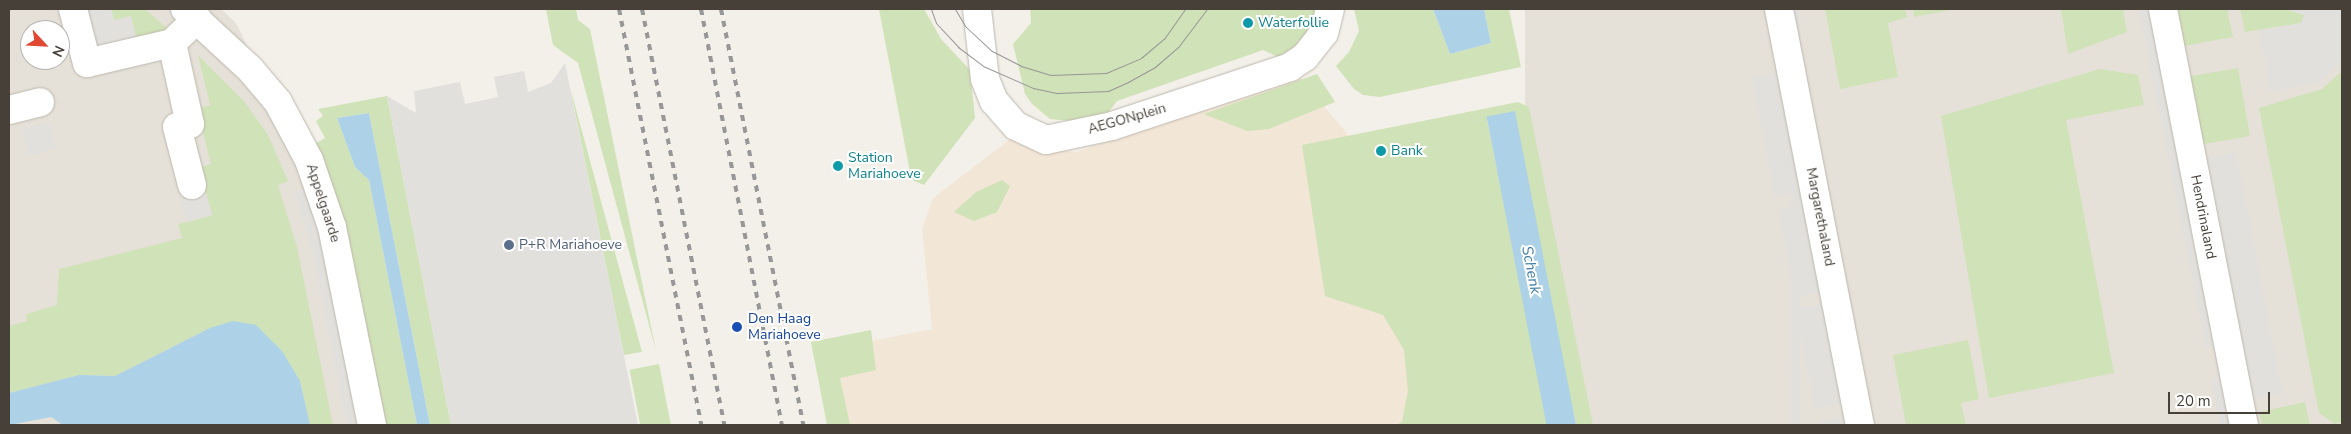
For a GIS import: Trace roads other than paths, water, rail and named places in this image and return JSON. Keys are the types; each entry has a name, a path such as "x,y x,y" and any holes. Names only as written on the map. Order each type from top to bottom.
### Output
{"street":[{"path":"73,9 87,63 172,43 190,124 177,127 192,185"},
{"name":"AEGONplein","path":"976,9 985,79 994,101 1016,126 1046,140 1112,126 1290,67 1305,57 1324,32 1330,9"},
{"name":"Margarethaland","path":"1778,9 1860,425"},
{"name":"Hendrinaland","path":"2162,9 2244,425"},
{"name":"Appelgaarde","path":"172,43 191,14 250,69 278,102 309,160 332,227 372,425"},
{"path":"9,110 40,102"}],"water":[{"path":"1433,9 1484,9 1491,43 1450,54"},
{"name":"Schenk","path":"1515,111 1576,425 1546,425 1487,117"},
{"path":"369,113 430,425 417,425 369,180 355,167 337,118"},
{"path":"233,321 256,325 282,351 300,381 310,425 63,425 51,417 9,425 9,393 79,375 115,376 210,328"}],"tram line":[{"path":"931,9 936,23 958,47 983,66 1033,88 1057,93 1108,91 1155,67 1179,46 1207,9"},
{"path":"955,9 966,27 992,51 1021,66 1050,75 1106,73 1141,58 1164,39 1185,9"}],"railway":[{"path":"619,9 701,425"},
{"path":"642,9 724,425"},
{"path":"701,9 782,425"},
{"path":"721,9 803,425"}],"place":[{"name":"Waterfollie","path":"1248,23"},
{"name":"Bank","path":"1381,151"},
{"name":"Station Mariahoeve","path":"838,166"},
{"name":"P+R Mariahoeve","path":"509,245"},
{"name":"Den Haag Mariahoeve","path":"737,327"}]}
